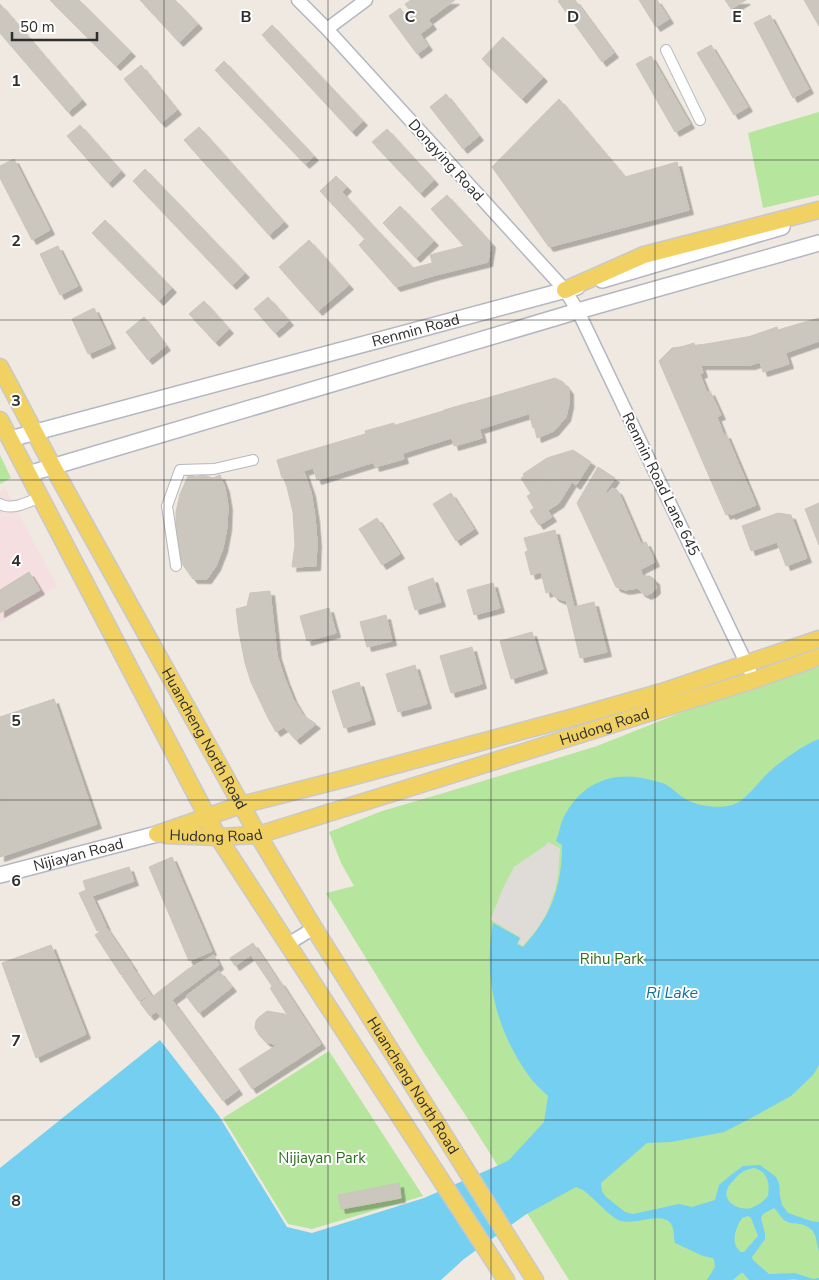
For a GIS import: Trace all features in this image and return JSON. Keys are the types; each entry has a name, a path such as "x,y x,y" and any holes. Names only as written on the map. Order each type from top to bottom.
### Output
{"main road":[{"path":"565,290 644,255 819,210"},
{"name":"Renmin Road","path":"10,440 565,290 819,216"},
{"name":"Renmin Road","path":"28,474 578,311 819,243"},
{"name":"Huancheng North Road","path":"0,367 258,835 314,928 535,1280"},
{"name":"Huancheng North Road","path":"0,420 218,837 506,1280"},
{"name":"Hudong Road","path":"157,834 241,805 356,776 662,692 819,639"},
{"name":"Hudong Road","path":"157,834 218,837 258,835 754,680 819,657"},
{"name":"Nijiayan Road","path":"0,875 157,834"}],"street":[{"name":"Dongying Road","path":"298,0 327,29 565,290"},
{"path":"327,29 366,0"},
{"path":"666,50 700,120"},
{"name":"Renmin Road Lane 645","path":"565,290 578,311 754,680"},
{"path":"176,566 167,506 180,470 214,469 253,460"},
{"path":"0,504 4,506 24,505 40,497"},
{"path":"288,944 314,928"}],"shaded area":[{"path":"5,488 57,586 0,622 0,491"},
{"path":"548,842 560,848 555,890 547,913 523,946 518,943 521,938 491,920 491,918 514,867"}],"green space":[{"path":"819,112 819,195 763,208 748,133"},
{"path":"0,455 11,478 0,484"},
{"name":"Rihu Park","path":"819,666 819,1280 569,1280 474,1128 424,1053 326,893 354,886 341,863 329,832 382,811 597,746 695,707"},
{"name":"Nijiayan Park","path":"329,1051 423,1196 312,1229 288,1224 223,1118"}],"water":[{"name":"Ri Lake","path":"819,739 819,1065 813,1075 791,1096 753,1117 724,1132 671,1142 647,1143 601,1183 605,1196 625,1212 633,1214 679,1204 692,1207 715,1200 719,1185 731,1175 743,1166 760,1165 776,1177 779,1183 782,1205 788,1213 819,1222 819,1251 816,1237 810,1228 786,1221 774,1208 763,1214 761,1218 765,1239 752,1257 753,1260 769,1274 795,1273 813,1279 819,1278 819,1280 749,1280 741,1273 733,1280 707,1280 715,1267 713,1258 703,1256 675,1243 672,1226 667,1220 654,1218 624,1222 618,1220 583,1190 576,1187 525,1215 464,1259 441,1280 0,1280 0,1168 160,1040 219,1116 287,1227 312,1233 424,1198 508,1161 544,1122 548,1096 532,1080 521,1064 504,1031 498,1014 491,978 490,959 493,923 520,938 517,944 523,947 541,924 553,901 560,874 562,845 556,841 564,816 573,802 582,793 602,781 625,776 663,783 684,798 697,804 715,807 732,805 747,796 779,763","holes":["754,1168 765,1175 769,1187 768,1196 761,1203 747,1209 733,1205 726,1195 731,1183 741,1173","748,1216 751,1218 758,1236 744,1252 741,1252 736,1245 735,1236 742,1218"]}],"building":[{"path":"50,0 79,0 131,52 116,66"},
{"path":"140,0 175,0 198,24 179,42"},
{"path":"411,0 455,0 421,25 405,4"},
{"path":"575,0 614,53 602,62 558,1"},
{"path":"639,0 657,0 669,19 656,27"},
{"path":"725,0 746,0 731,9"},
{"path":"804,0 819,0 819,26"},
{"path":"0,4 82,100 68,112 0,33"},
{"path":"400,8 408,19 421,10 432,25 420,34 428,46 417,54 389,16"},
{"path":"770,15 809,89 793,98 754,23"},
{"path":"272,25 363,121 352,132 262,35"},
{"path":"503,37 543,77 522,99 482,59"},
{"path":"711,45 748,107 734,115 697,53"},
{"path":"651,56 690,124 675,132 636,64"},
{"path":"224,61 314,156 305,164 215,70"},
{"path":"141,65 177,110 161,123 124,79"},
{"path":"446,94 479,136 463,149 430,107"},
{"path":"559,99 625,177 677,162 689,210 549,247 492,167"},
{"path":"80,125 121,171 108,183 67,136"},
{"path":"199,127 284,222 269,235 184,140"},
{"path":"387,129 434,180 420,193 372,142"},
{"path":"14,159 50,230 32,240 0,178 0,166"},
{"path":"145,169 245,273 232,285 133,181"},
{"path":"336,176 347,187 342,192 375,228 364,238 320,191"},
{"path":"447,195 491,243 488,262 436,275 430,255 464,246 431,209"},
{"path":"400,206 434,241 416,258 383,223"},
{"path":"105,220 172,288 159,301 92,233"},
{"path":"375,228 413,268 432,263 436,275 396,287 359,245"},
{"path":"309,240 349,285 318,311 279,267"},
{"path":"58,246 78,286 60,295 40,254"},
{"path":"268,297 289,321 275,333 254,309"},
{"path":"204,301 229,329 215,342 189,314"},
{"path":"94,308 111,344 88,354 72,319"},
{"path":"144,317 166,346 148,360 126,332"},
{"path":"819,318 819,341 751,365 696,365 751,503 726,515 659,361 672,348 764,334"},
{"path":"777,327 789,364 763,372 751,336"},
{"path":"694,343 703,373 680,381 671,350"},
{"path":"555,378 563,382 569,390 569,404 566,417 554,431 537,438 531,413 317,480 313,468 282,478 277,460"},
{"path":"551,384 561,420 533,428 523,392"},
{"path":"710,391 721,415 701,423 691,400"},
{"path":"472,402 482,438 454,446 444,410"},
{"path":"394,423 404,459 375,467 365,431"},
{"path":"726,434 756,505 731,515 702,444"},
{"path":"573,450 591,462 576,485 572,482 559,503 545,512 523,474 547,458"},
{"path":"572,452 589,462 579,480 561,470"},
{"path":"298,454 311,492 317,542 316,566 292,567 295,545 293,512 287,487 277,461"},
{"path":"598,467 615,478 606,491 643,576 650,576 655,580 656,589 647,595 638,588 625,590 616,587 577,503"},
{"path":"537,468 550,488 542,493 548,503 544,505 552,517 539,525 530,511 534,508 527,496 531,494 521,478"},
{"path":"189,474 196,477 203,475 213,478 220,475 225,488 228,506 223,548 216,566 207,579 193,579 183,565 179,553 176,512 180,494"},
{"path":"612,488 619,493 641,544 646,542 655,562 619,580 588,513 602,506 600,503 607,500 605,496"},
{"path":"451,493 474,529 456,541 433,504"},
{"path":"819,503 819,545 805,509"},
{"path":"778,513 791,515 807,558 786,566 777,542 751,551 742,526"},
{"path":"377,518 400,554 382,565 359,529"},
{"path":"555,530 574,607 594,602 607,652 580,658 566,600 555,597 550,591 546,593 541,572 531,575 525,552 528,551 524,538"},
{"path":"29,572 40,590 0,613 0,590"},
{"path":"433,578 441,602 415,610 408,587"},
{"path":"493,583 500,608 474,615 467,590"},
{"path":"270,591 277,655 285,679 293,699 303,715 316,724 296,740 284,727 276,732 268,718 251,682 239,632 236,609 247,606 250,593"},
{"path":"329,608 336,633 307,641 300,616"},
{"path":"386,615 392,641 367,647 360,622"},
{"path":"532,632 543,669 511,679 500,641"},
{"path":"472,647 482,684 451,693 440,656"},
{"path":"415,665 427,704 398,712 386,674"},
{"path":"359,682 371,720 344,728 332,691"},
{"path":"54,699 97,824 0,857 0,717"},
{"path":"172,857 212,951 189,961 149,867"},
{"path":"129,867 134,881 92,896 106,926 97,931 79,893 86,890 83,881"},
{"path":"106,927 133,967 121,975 95,935"},
{"path":"253,943 279,982 272,986 251,955 235,966 230,958"},
{"path":"51,945 86,1034 36,1058 2,963"},
{"path":"214,955 219,965 150,1016 140,1003 151,995 152,997 188,969"},
{"path":"133,968 150,994 139,1001 122,976"},
{"path":"219,971 232,987 199,1013 186,996"},
{"path":"280,981 321,1044 252,1089 239,1069 280,1043 266,1042 255,1028 258,1018 267,1011 288,1016 270,988"},
{"path":"172,1000 238,1090 223,1101 157,1012"},
{"path":"399,1183 401,1198 341,1209 338,1195"}]}
